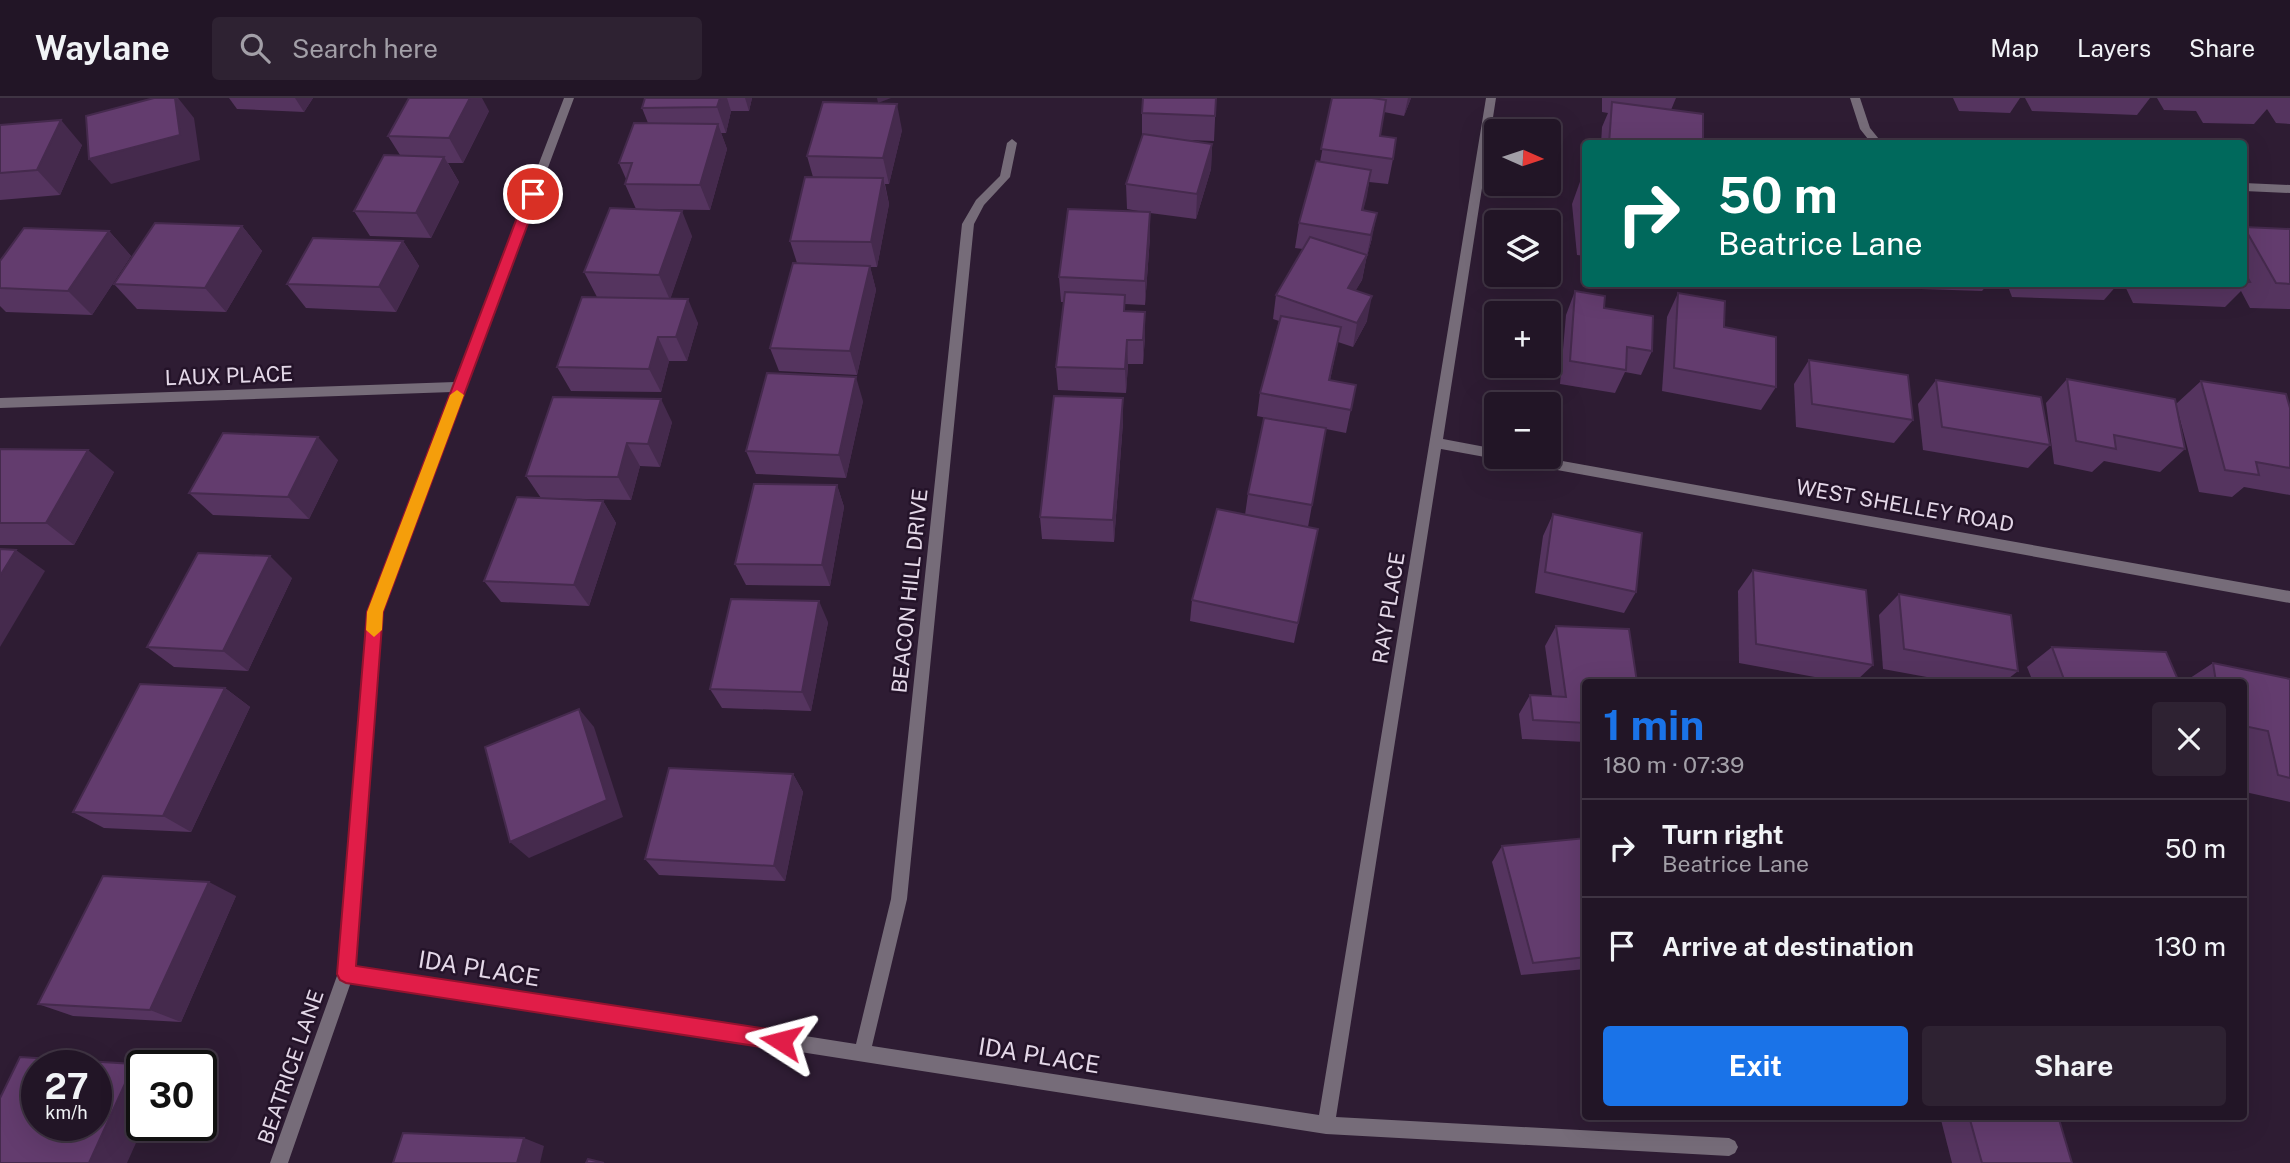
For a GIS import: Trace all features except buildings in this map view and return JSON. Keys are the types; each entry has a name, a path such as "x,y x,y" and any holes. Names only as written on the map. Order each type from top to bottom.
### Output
{"street":[{"name":"BEATRICE LANE","path":"279,1163 346,974 375,612 569,98"},
{"name":"RAY PLACE","path":"1326,1125 1491,98"},
{"path":"1855,98 1864,130 1874,140"},
{"name":"BEACON HILL DRIVE","path":"862,1053 899,899 968,224 980,203 1005,177 1012,144"},
{"path":"2247,187 2290,189"},
{"name":"LAUX PLACE","path":"0,403 460,387"},
{"path":"1437,443 1484,452"},
{"name":"WEST SHELLEY ROAD","path":"1561,466 2290,597"},
{"name":"IDA PLACE","path":"346,974 1326,1125 1729,1147"}],"slow traffic":[{"path":"374,630 375,612 457,395"}],"route":[{"path":"533,194 375,612 346,974 781,1041"}]}
